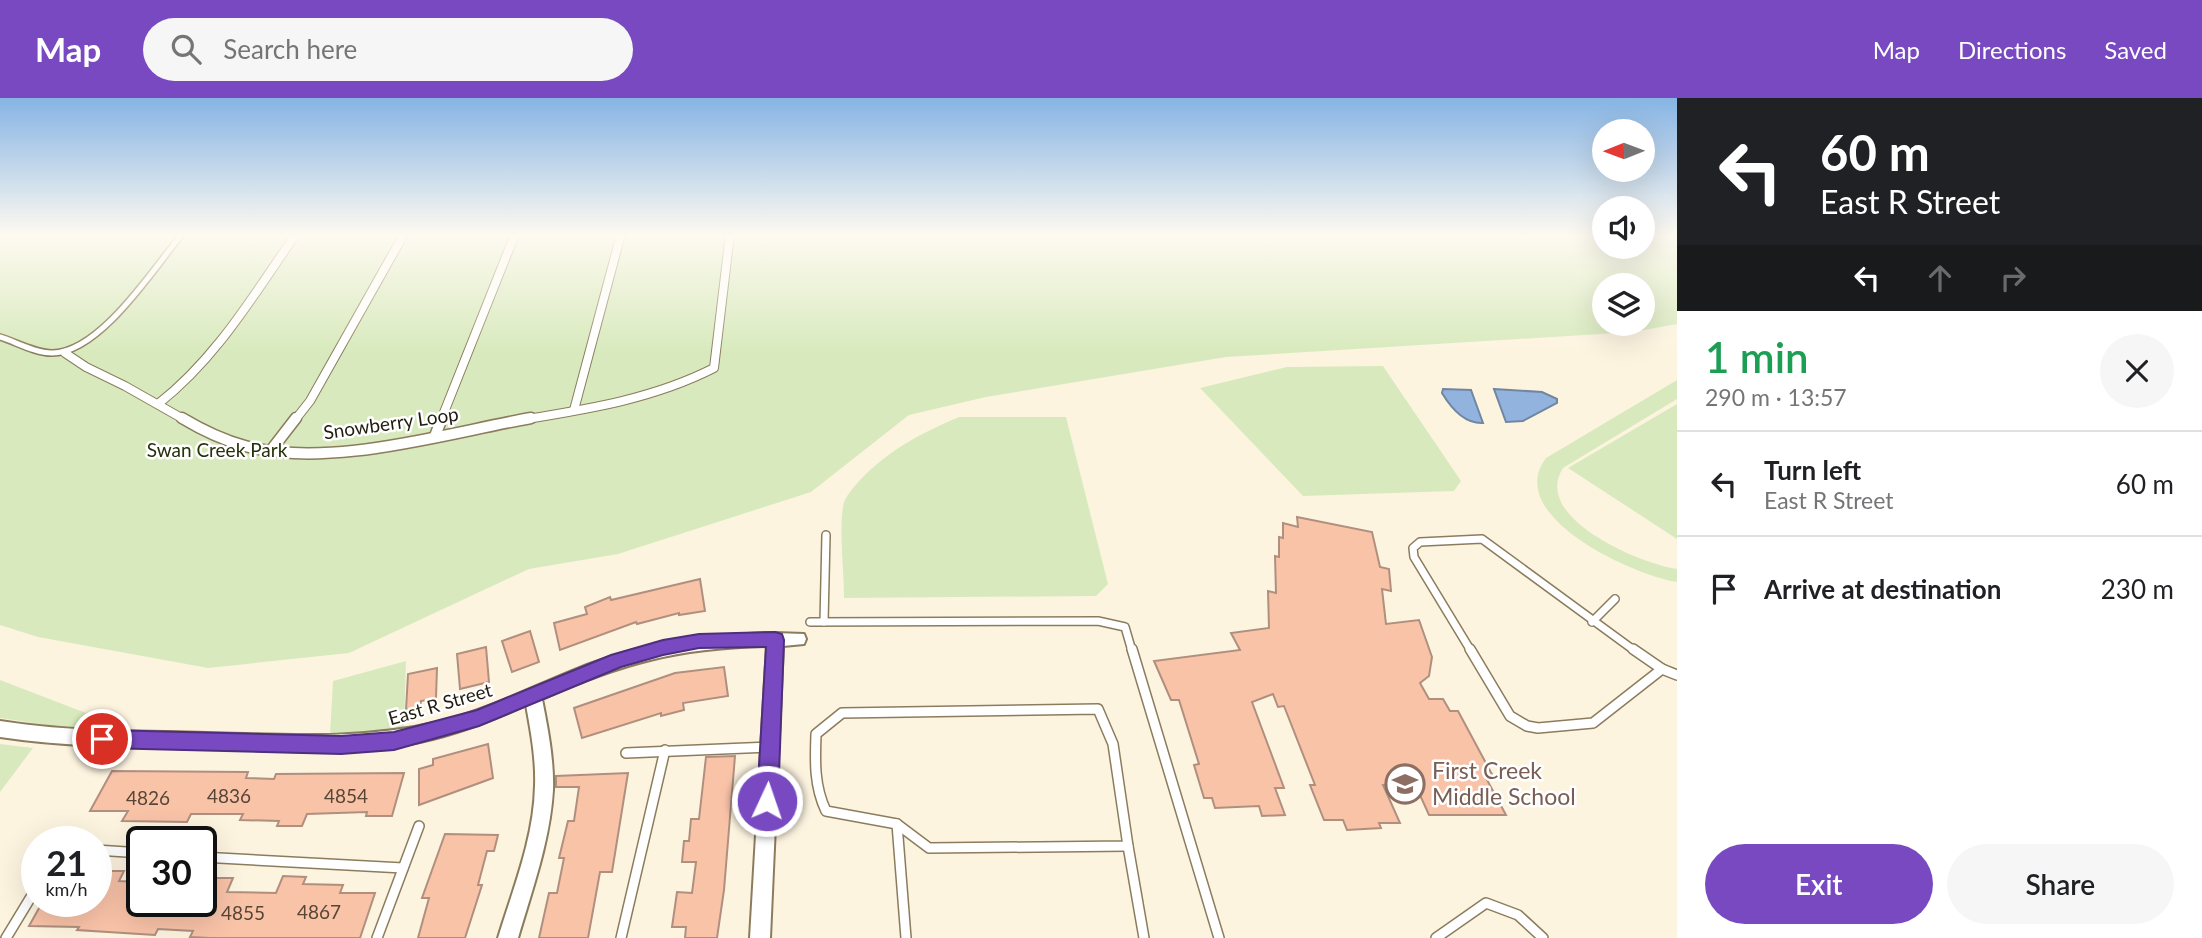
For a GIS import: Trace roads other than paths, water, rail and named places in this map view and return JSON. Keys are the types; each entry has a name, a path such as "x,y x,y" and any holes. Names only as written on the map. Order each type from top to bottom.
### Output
{"street":[{"path":"158,404 188,381 268,273"},
{"path":"272,449 310,401 382,273"},
{"path":"435,436 499,273"},
{"path":"574,410 611,273"},
{"name":"Snowberry Loop","path":"65,353 224,439 250,447 272,449 352,450 643,395 714,368 725,273"},
{"name":"East R Street","path":"0,729 50,738 341,745 394,741 444,729 533,697 617,660 663,648 699,641 797,639"},
{"path":"760,938 775,640"},
{"path":"508,938 529,864 544,791 544,763 533,697"}],"lane":[{"path":"0,337 51,354 65,353 99,332 149,273"},
{"path":"824,622 825,535"},
{"path":"1662,669 1593,723 1538,728 1527,726 1510,716 1414,557 1413,548 1420,542 1482,538 1592,622 1662,669 1677,675"},
{"path":"1592,622 1615,599"},
{"path":"810,622 1098,621 1125,628 1219,938"},
{"path":"1129,846 929,848 897,824 826,811 818,796 814,774 816,734 842,713 1098,709 1113,744 1144,938"},
{"path":"626,753 771,747"},
{"path":"621,938 665,750"},
{"path":"897,824 906,938"},
{"path":"377,938 419,827"},
{"path":"217,858 403,868"},
{"path":"1436,938 1486,904 1509,909 1534,925 1543,938"},
{"path":"6,938 21,913"}],"water":[{"path":"1443,389 1471,390 1483,423 1470,421 1459,414 1442,393"},
{"path":"1494,389 1542,392 1557,399 1557,403 1523,421 1506,422"}],"place":[{"name":"First Creek Middle School","path":"1405,784"}],"park label":[{"name":"Swan Creek Park","path":"217,450"}]}
